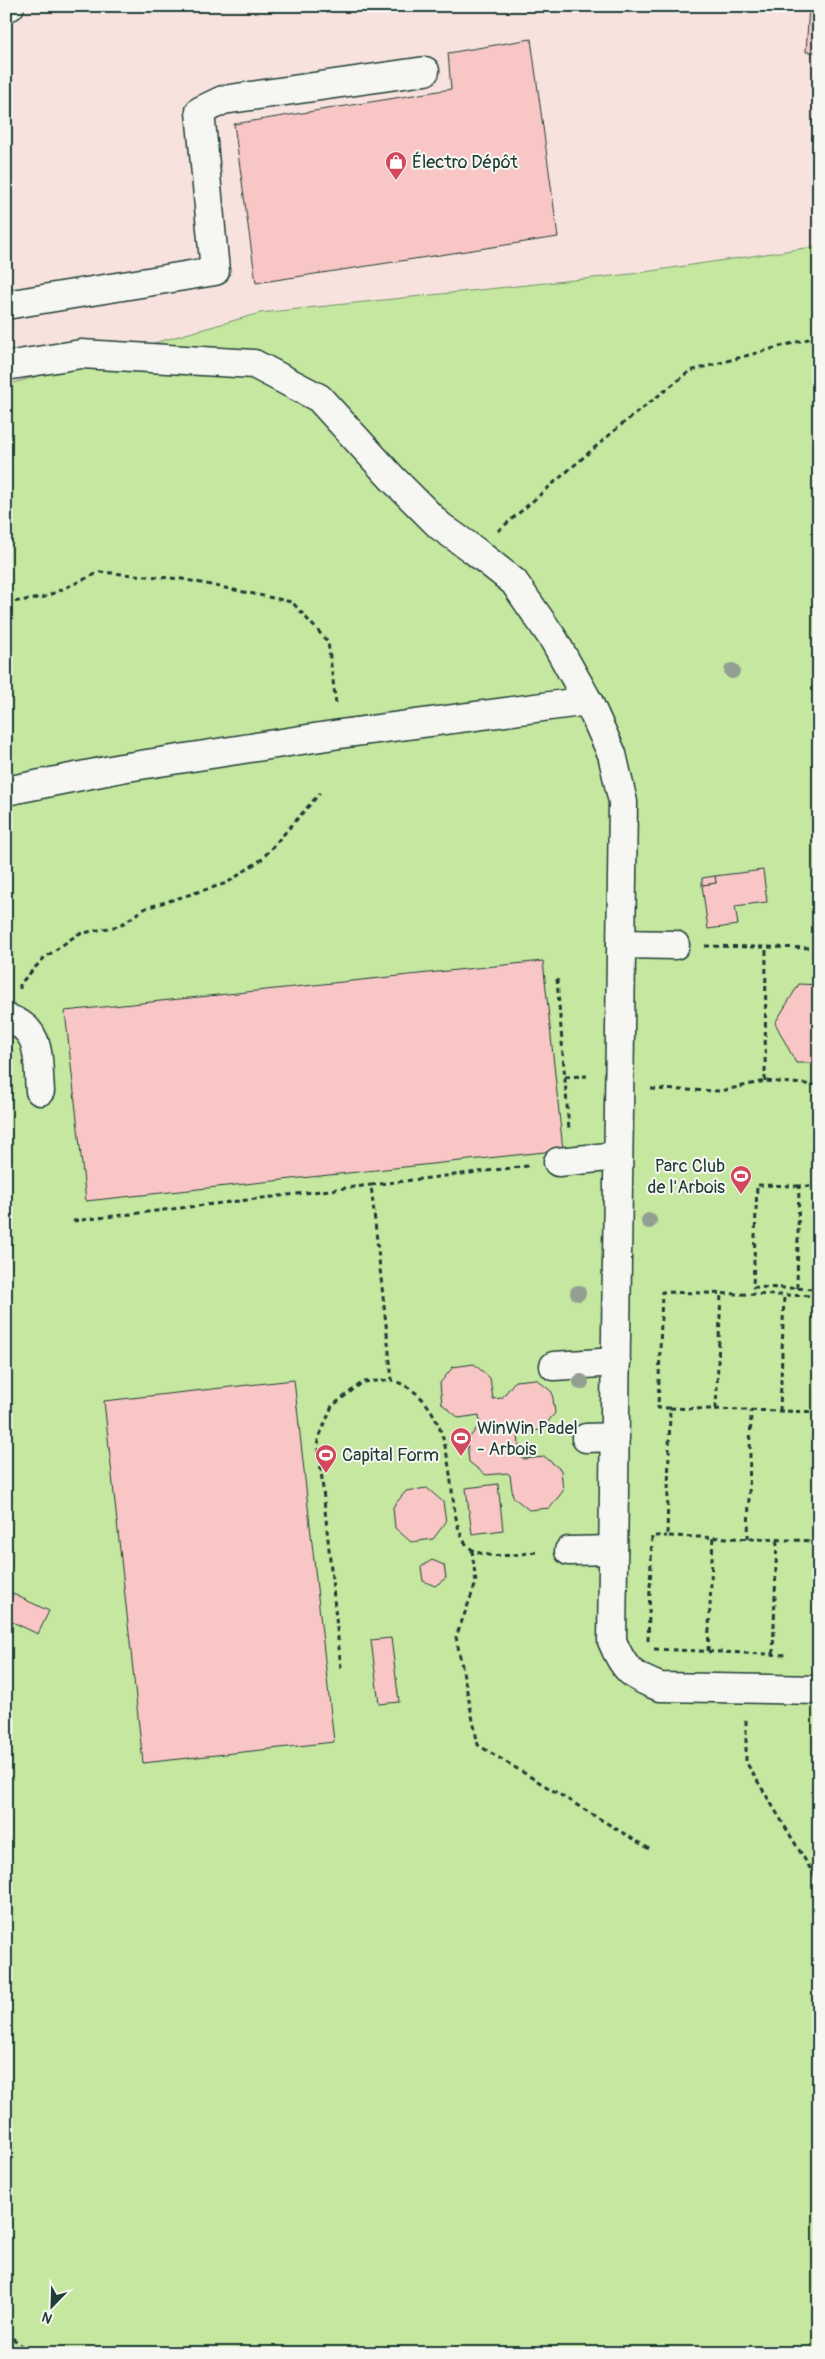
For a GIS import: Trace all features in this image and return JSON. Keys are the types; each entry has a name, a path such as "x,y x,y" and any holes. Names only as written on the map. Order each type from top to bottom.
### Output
{"street":[{"path":"6,305 215,271 200,111 224,100 425,71"},
{"path":"6,366 81,354 254,364 319,398 392,478 440,526 514,582 554,640 588,701 612,754 623,802 612,1640 620,1660 636,1678 660,1687 819,1690"},
{"path":"6,791 121,768 340,734 588,701"},
{"path":"621,944 675,946"},
{"path":"13,1020 35,1038 40,1092"},
{"path":"564,1161 618,1156"},
{"path":"554,1366 616,1362"},
{"path":"586,1438 615,1437"},
{"path":"569,1551 614,1550"}],"path":[{"path":"475,551 620,425 690,371 804,338 819,336"},
{"path":"6,603 45,597 100,572 182,579 292,602 328,642 340,734"},
{"path":"13,1020 20,984 42,959 78,934 119,926 146,908 227,883 262,859 320,793"},
{"path":"675,946 819,948"},
{"path":"764,1082 766,947"},
{"path":"73,1221 564,1161 565,1077 558,980"},
{"path":"565,1077 592,1076 619,1089 722,1091 764,1082 819,1085"},
{"path":"371,1185 392,1380"},
{"path":"819,1187 757,1185 753,1287 819,1289"},
{"path":"796,1288 800,1186"},
{"path":"819,1296 662,1292 658,1408 819,1412"},
{"path":"716,1410 721,1293"},
{"path":"780,1411 784,1295"},
{"path":"341,1668 318,1440 332,1406 363,1382 392,1380 417,1392 432,1409 449,1460 460,1537 472,1550 491,1555 569,1551"},
{"path":"667,1536 670,1408"},
{"path":"748,1538 751,1410"},
{"path":"790,1656 648,1649 652,1536 819,1540"},
{"path":"708,1651 713,1537"},
{"path":"773,1654 777,1539"},
{"path":"472,1550 476,1583 456,1637 478,1745 651,1850"},
{"path":"746,1690 746,1762 819,1883"},
{"path":"6,2332 29,2353"}],"shaded area":[{"path":"6,6 819,6 819,246 631,274 260,313 6,385"}],"green space":[{"path":"819,246 819,2353 6,2353 6,385 260,313 631,274"}],"building":[{"path":"809,6 819,6 819,52 806,52"},
{"name":"Électro Dépôt","path":"531,39 558,237 256,283 234,124 451,89 448,53"},
{"path":"763,870 767,902 735,906 738,925 708,929 702,885 716,883 715,876"},
{"path":"715,876 716,883 702,885 702,878"},
{"path":"543,961 563,1150 86,1201 65,1011"},
{"path":"799,984 819,985 819,1063 796,1063 775,1023"},
{"path":"474,1364 490,1378 493,1399 502,1398 515,1381 536,1379 552,1392 555,1413 541,1430 521,1432 518,1435 520,1456 524,1459 545,1457 561,1470 563,1491 550,1508 529,1510 513,1497 510,1475 507,1473 486,1475 469,1462 467,1441 480,1424 479,1415 459,1418 442,1404 440,1383 453,1367"},
{"path":"294,1380 334,1742 143,1763 104,1401"},
{"path":"498,1484 503,1530 472,1534 466,1488"},
{"path":"427,1488 443,1502 446,1522 433,1539 411,1542 395,1528 393,1507 406,1491"},
{"path":"432,1560 444,1565 446,1578 435,1586 423,1581 421,1567"},
{"path":"11,1593 49,1611 38,1634 6,1619 6,1603"},
{"path":"391,1638 399,1702 379,1704 371,1640"}],"place":[{"name":"Électro Dépôt","path":"396,181"},
{"name":"Parc Club de l'Arbois","path":"741,1195"},
{"name":"WinWin Padel - Arbois","path":"461,1457"},
{"name":"Capital Form","path":"326,1474"}]}
